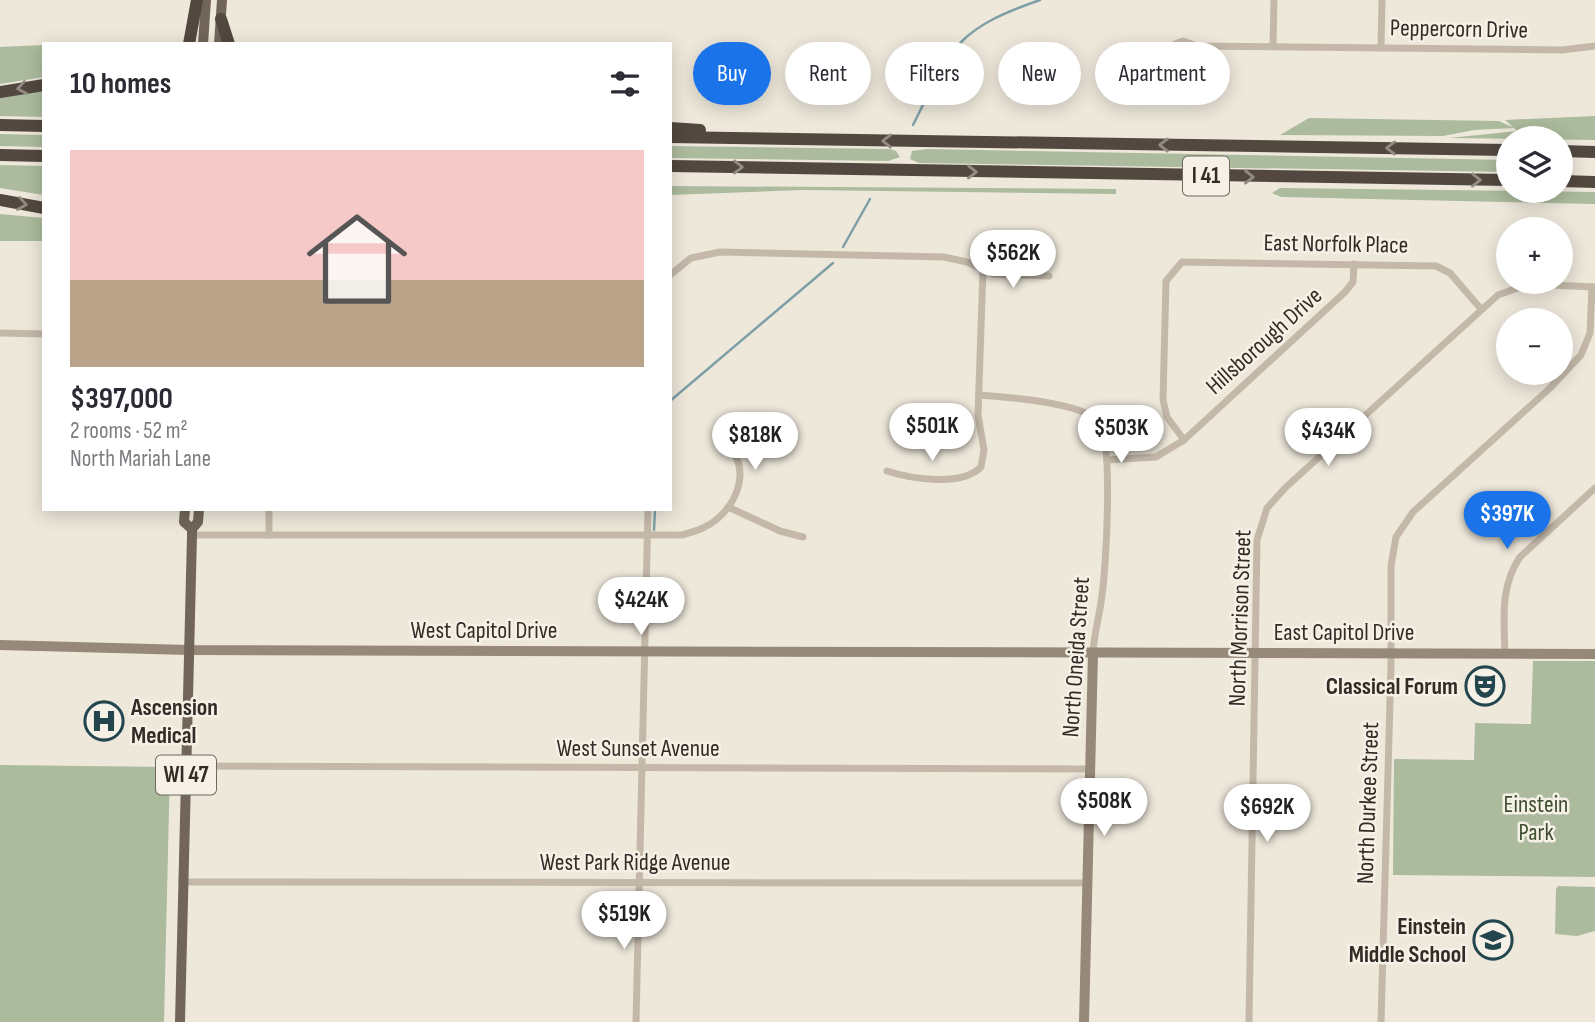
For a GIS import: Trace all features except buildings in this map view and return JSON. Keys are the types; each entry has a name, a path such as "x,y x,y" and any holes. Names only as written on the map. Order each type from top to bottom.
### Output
{"highway":[{"path":"189,42 197,0"},
{"path":"221,19 228,42"},
{"path":"0,92 42,85"},
{"path":"0,125 42,126"},
{"path":"672,128 734,132 763,139"},
{"name":"I 41","path":"672,137 1496,150"},
{"path":"1573,151 1595,152"},
{"path":"0,155 42,156"},
{"name":"I 41","path":"672,166 1496,180"},
{"path":"1573,181 1595,182"},
{"path":"0,200 42,208"}],"main road":[{"path":"203,42 206,0"},
{"path":"219,42 222,0"},
{"name":"WI 47","path":"185,511 184,522 192,532"},
{"name":"WI 47","path":"180,1022 192,532 198,522 199,511"}],"street":[{"path":"1273,46 1274,0"},
{"path":"1381,48 1382,0"},
{"name":"Peppercorn Drive","path":"1230,47 1562,50 1595,46"},
{"path":"672,273 705,253 792,253 944,257 1004,275 1049,276"},
{"name":"East Norfolk Place","path":"1184,440 1167,417 1163,400 1166,281 1174,268 1189,261 1436,266 1450,273 1481,309"},
{"name":"Hillsborough Drive","path":"1107,460 1156,457 1184,440 1345,292 1353,282 1354,264"},
{"path":"887,471 912,477 965,478 981,467 984,450 979,427 983,270"},
{"name":"North Morrison Street","path":"1249,1022 1258,540 1267,508 1285,488 1498,295 1518,286 1539,283 1594,287"},
{"name":"North Durkee Street","path":"1381,1022 1392,654 1391,566 1396,537 1402,524 1581,355 1590,333 1594,287"},
{"path":"0,333 42,334"},
{"name":"North Oneida Street","path":"979,395 1089,414 1097,419 1105,433 1107,460 1103,591 1093,653 1084,1022"},
{"path":"192,532 269,535 647,537 695,531 717,519 728,507 738,487 741,468 739,459 726,446"},
{"path":"1505,654 1504,603 1511,570 1520,557 1595,488"},
{"path":"728,507 780,531 803,537"},
{"path":"269,511 269,535"},
{"path":"636,1022 648,511"},
{"name":"West Capitol Drive","path":"0,645 189,650 1093,653"},
{"name":"East Capitol Drive","path":"1093,653 1595,654"},
{"name":"West Sunset Avenue","path":"187,766 1090,769"},
{"name":"West Park Ridge Avenue","path":"182,882 1087,883"}],"green space":[{"path":"42,45 42,77 0,84 0,47"},
{"path":"42,90 42,117 0,116 0,98"},
{"path":"1595,116 1595,140 1573,140 1573,126 1512,126 1505,120"},
{"path":"1309,118 1499,121 1510,126 1443,136 1280,135"},
{"path":"1496,133 1496,139 1449,138"},
{"path":"0,134 42,135 42,147 0,146"},
{"path":"672,146 896,151 900,157 888,161 672,158"},
{"path":"927,149 1496,160 1496,172 919,163 910,159 912,151"},
{"path":"0,165 42,166 42,195 0,188"},
{"path":"672,186 1116,189 1116,194 803,190 672,195"},
{"path":"1280,188 1496,191 1496,202 1281,197 1272,193"},
{"path":"1573,192 1595,192 1595,204 1550,203 1573,203"},
{"path":"0,214 42,218 42,241 0,241"},
{"name":"Einstein Park","path":"1533,661 1595,661 1595,877 1393,875 1394,759 1474,760 1475,723 1531,724"},
{"path":"0,765 170,767 164,1022 0,1022"},
{"path":"1558,886 1595,887 1595,931 1577,936 1555,934"}],"waterway":[{"path":"913,125 937,77 959,44 989,21 1040,0"},
{"path":"843,247 870,199"},
{"path":"672,399 833,263"},
{"path":"654,530 655,511"}],"place":[{"name":"Classical Forum","path":"1485,686"},
{"name":"Ascension Medical","path":"104,721"},
{"name":"Einstein Middle School","path":"1493,940"}]}
